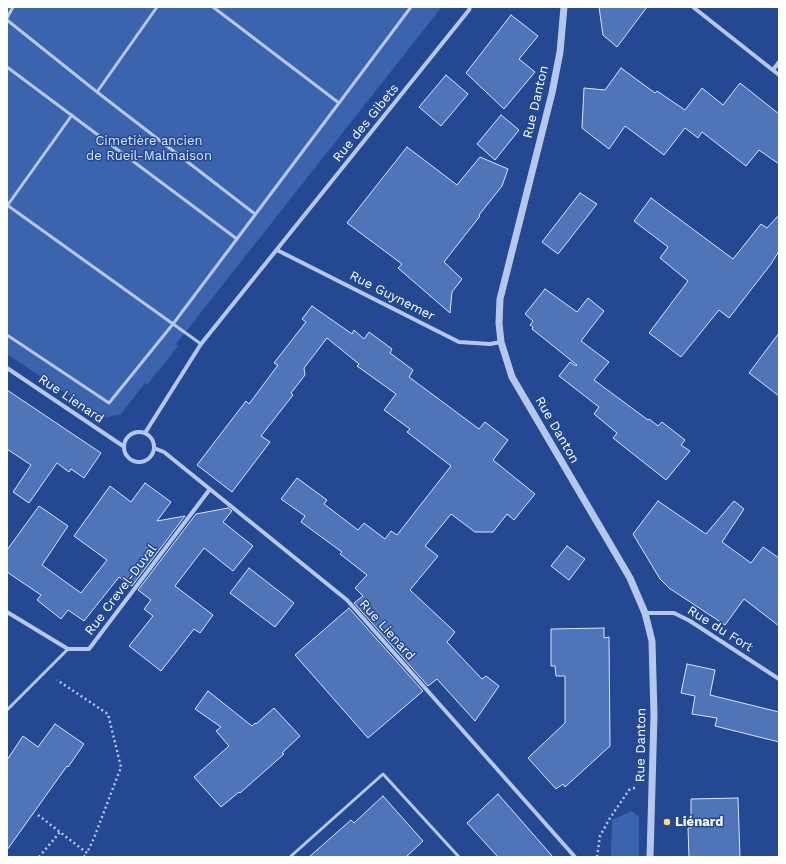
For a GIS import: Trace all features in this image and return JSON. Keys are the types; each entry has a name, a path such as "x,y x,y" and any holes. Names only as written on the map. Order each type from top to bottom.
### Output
{"street":[{"name":"Rue des Gibets","path":"145,433 201,344 278,250 470,7"},
{"name":"Rue Danton","path":"564,7 560,52 552,93 500,298 499,323 501,342 512,377 630,578 645,613 652,641 654,715 650,857"},
{"path":"693,7 779,75"},
{"path":"772,70 779,62"},
{"name":"Rue Guynemer","path":"278,250 459,342 490,344 501,342"},
{"name":"Rue Lienard","path":"7,368 124,446"},
{"path":"140,432 145,433 152,440 154,448 150,457 140,462 135,461 129,458 124,451 126,438 129,435 140,432"},
{"name":"Rue Lienard","path":"154,448 164,452 347,600 575,857"},
{"name":"Rue Crevel-Duval","path":"68,649 89,649 210,489"},
{"path":"7,612 68,649"},
{"name":"Rue du Fort","path":"645,613 674,613 690,621 779,679"}],"lane":[{"path":"14,7 7,19 96,92 255,214"},
{"path":"96,92 157,7"},
{"path":"213,7 339,103"},
{"path":"7,335 109,403 173,324 411,7"},
{"path":"7,67 237,239"},
{"path":"72,115 7,205 201,344"},
{"path":"7,710 68,649"},
{"path":"290,857 383,774 459,857"}],"path":[{"path":"45,672 108,714 121,767 94,838 84,857"},
{"path":"597,857 600,836 629,790 652,782"},
{"path":"38,815 87,853"},
{"path":"39,857 60,832"}],"green space":[{"name":"Cimetière ancien de Rueil-Malmaison","path":"7,7 441,8 176,344 178,346 157,373 147,385 145,383 121,414 103,418 7,354"},
{"path":"632,811 639,817 639,857 611,857 612,820"}],"building":[{"path":"599,7 647,7 617,47 603,35"},
{"path":"511,15 538,36 519,59 535,72 504,109 466,73"},
{"path":"621,68 655,93 657,91 685,110 702,88 723,105 740,83 779,114 779,164 759,150 746,166 702,132 698,138 685,128 664,155 625,126 609,149 582,128 584,88 605,90"},
{"path":"446,75 468,94 441,126 419,107"},
{"path":"501,115 519,130 495,160 477,144"},
{"path":"407,147 457,185 480,157 508,169 502,186 444,262 462,279 452,292 450,313 398,268 402,264 347,223"},
{"path":"580,193 597,204 558,254 542,242"},
{"path":"651,198 733,259 761,224 767,228 779,215 779,251 771,264 729,318 719,310 681,357 649,333 688,281 660,258 668,247 634,221"},
{"path":"545,289 577,312 588,298 604,311 581,341 609,362 594,380 648,420 649,419 658,426 662,422 685,440 681,445 690,451 666,480 613,438 617,433 594,414 599,407 559,376 570,362 576,366 577,365 532,329 533,327 530,325 533,321 525,314"},
{"path":"312,306 352,334 354,330 364,339 369,332 392,349 390,353 413,370 409,377 479,429 485,422 508,440 493,460 535,494 514,520 507,514 493,532 475,532 451,514 425,546 438,556 410,590 455,632 447,642 482,679 486,676 499,686 475,721 437,679 428,686 354,603 363,596 355,588 367,575 340,554 342,552 301,522 305,516 281,499 297,478 327,500 324,504 358,530 364,523 385,539 391,531 397,535 451,466 407,432 410,429 384,410 396,394 357,366 359,364 327,338 304,368 305,375 291,393 293,395 261,436 270,442 232,492 197,465 246,401 249,404 278,365 274,363 306,322 302,319"},
{"path":"779,333 779,396 749,373"},
{"path":"7,390 101,453 84,478 71,469 69,472 57,463 29,503 13,492 31,465 7,449"},
{"path":"145,483 171,502 157,521 185,516 132,586 119,577 84,621 68,610 61,619 37,600 41,595 7,572 7,550 39,506 68,526 42,565 81,593 107,560 74,536 110,486 131,502"},
{"path":"658,501 706,534 734,501 744,509 722,542 751,563 763,547 779,558 779,626 744,599 725,625 669,588 660,579 633,534"},
{"path":"228,508 232,511 223,522 253,546 233,571 204,548 175,586 213,615 200,633 194,629 161,671 129,646 153,616 144,609 151,600 138,590 196,514"},
{"path":"567,546 585,559 569,580 551,566"},
{"path":"249,568 294,603 275,627 230,593"},
{"path":"349,608 423,691 368,738 295,655"},
{"path":"604,628 604,638 609,637 610,746 565,787 563,784 556,789 528,758 565,723 565,676 556,676 555,666 551,666 551,629"},
{"path":"687,664 715,670 710,695 779,712 779,742 715,726 717,718 692,714 695,696 681,693"},
{"path":"208,691 252,726 274,708 300,736 282,753 284,754 240,793 239,792 221,807 194,777 229,746 216,731 221,727 195,709"},
{"path":"55,724 84,744 7,850 7,760 23,736 38,747"},
{"path":"498,794 553,857 498,857 467,823"},
{"path":"383,796 423,841 406,857 309,857 351,820 354,823"},
{"path":"738,798 740,857 689,857 688,828 691,828 691,799"}],"place":[{"name":"Liénard","path":"667,822"}]}
